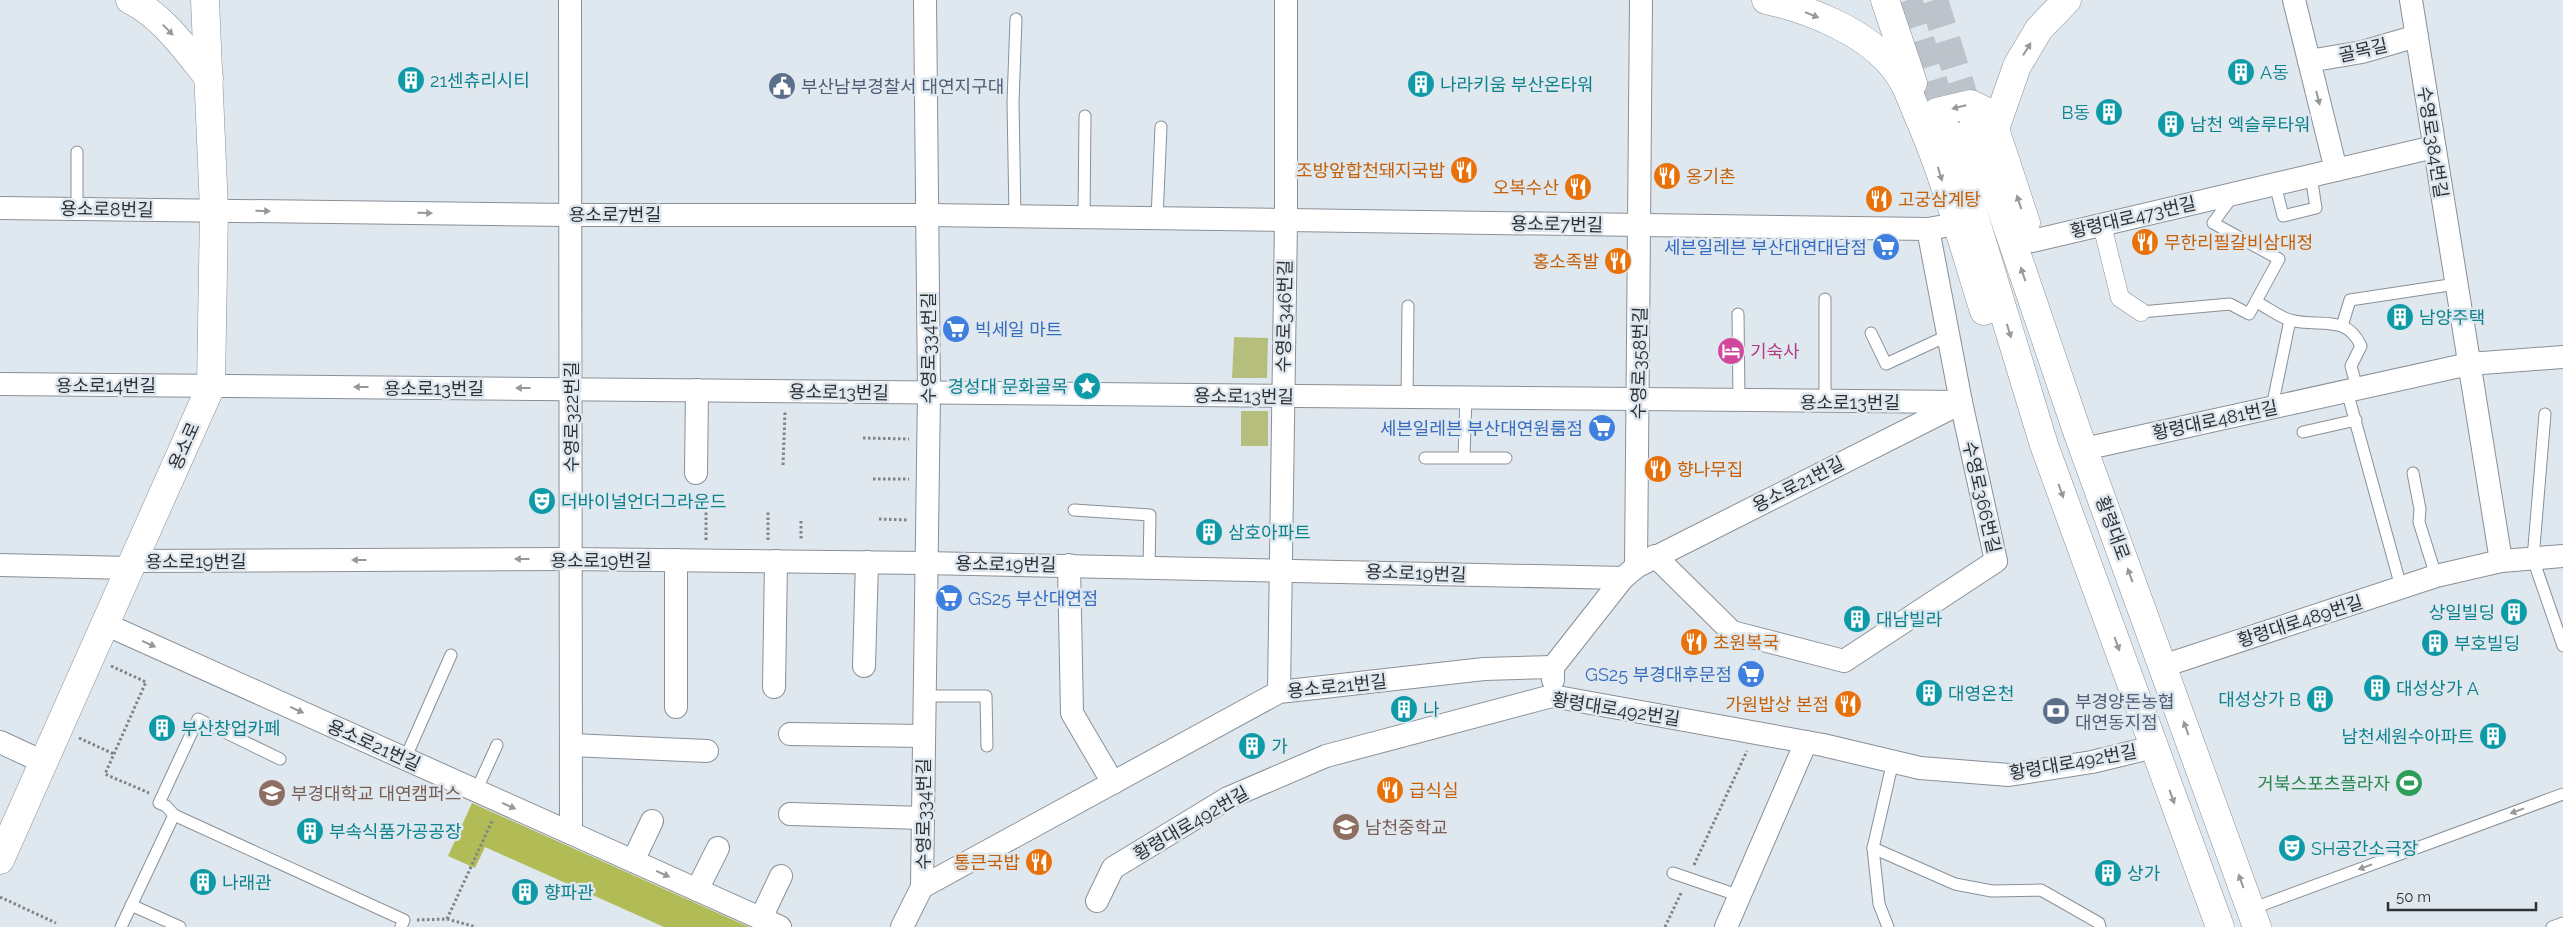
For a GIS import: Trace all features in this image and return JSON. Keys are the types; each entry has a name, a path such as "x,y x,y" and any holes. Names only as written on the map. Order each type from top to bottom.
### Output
{"main road":[{"path":"130,0 140,5 165,27 209,78"},
{"name":"용소로","path":"0,860 211,386 214,210 205,0"},
{"path":"1766,0 1786,4 1821,18 1874,48 1891,63 1904,82 1962,133"},
{"path":"1885,0 1896,26 2032,241 2079,391 2081,441"},
{"path":"2044,445 2014,404 1956,224 1962,133 2017,66 2039,29 2067,0"},
{"name":"황령대로","path":"1962,133 2081,441 2254,918"},
{"name":"황령대로","path":"1962,133 2044,445 2220,927"}],"street":[{"name":"수영로322번길","path":"570,0 572,389 571,833"},
{"name":"수영로334번길","path":"902,927 922,887 923,696 929,393 925,0"},
{"name":"수영로346번길","path":"1279,692 1286,220 1286,0"},
{"name":"수영로358번길","path":"1638,567 1641,0"},
{"path":"2294,0 2336,170"},
{"name":"수영로384번길","path":"2411,0 2501,561"},
{"name":"골목길","path":"2309,61 2362,52 2416,36"},
{"name":"황령대로473번길","path":"2032,241 2434,147"},
{"name":"용소로8번길","path":"0,208 214,210"},
{"name":"용소로7번길","path":"214,210 570,214 927,214 1928,229 1956,224"},
{"path":"2102,225 2120,298 2142,312"},
{"name":"수영로366번길","path":"1638,567 1732,632 1844,661 1996,561 1961,402 1928,229"},
{"name":"황령대로481번길","path":"2081,441 2352,389 2469,364 2563,357"},
{"name":"용소로14번길","path":"0,384 211,386"},
{"name":"용소로13번길","path":"211,386 1961,402"},
{"path":"697,390 701,477"},
{"name":"용소로21번길","path":"1638,567 1961,402"},
{"name":"황령대로489번길","path":"2163,666 2436,576 2501,561 2563,556"},
{"name":"용소로19번길","path":"0,565 571,559 1281,569 1638,567"},
{"path":"676,560 676,707"},
{"path":"771,561 774,687"},
{"path":"864,666 867,562"},
{"name":"용소로19번길","path":"1069,565 1072,713 1113,783"},
{"path":"1552,696 1553,667 1638,567"},
{"name":"용소로21번길","path":"104,624 771,923"},
{"name":"용소로21번길","path":"922,887 1279,692 1484,669 1553,667"},
{"name":"황령대로492번길","path":"1097,901 1113,868 1228,798 1326,756 1552,696 1806,742 1920,768 2009,775 2092,762 2154,747"},
{"path":"790,734 923,736"},
{"path":"0,742 43,762"},
{"path":"1726,927 1806,742"},
{"path":"571,745 707,751"},
{"path":"790,814 923,818"},
{"path":"633,861 652,822"},
{"path":"697,890 718,848"},
{"path":"771,923 781,876"}],"lane":[{"path":"1015,216 1013,102 1016,19"},
{"path":"1084,116 1084,217"},
{"path":"1157,218 1161,127"},
{"path":"77,152 77,209"},
{"path":"2275,184 2283,216 2316,208 2311,176"},
{"name":"황령대로473번길","path":"2235,193 2213,223 2279,260 2256,302"},
{"path":"2342,326 2350,300 2456,284"},
{"path":"1824,402 1825,299"},
{"path":"2142,312 2230,304 2249,314 2256,302 2290,320 2342,326 2355,333 2361,346 2351,366 2356,420 2401,587"},
{"path":"1407,398 1408,306"},
{"path":"1738,314 1739,401"},
{"name":"황령대로481번길","path":"2272,403 2290,320"},
{"path":"1871,333 1886,364 1949,334"},
{"path":"1464,457 1466,398"},
{"path":"2545,414 2533,558 2563,646"},
{"path":"2303,432 2356,420"},
{"path":"1425,458 1506,458"},
{"path":"2413,473 2420,509 2419,522 2436,576"},
{"path":"1074,510 1150,515 1149,567"},
{"path":"405,759 452,655"},
{"path":"923,696 986,696 987,746"},
{"path":"280,758 198,719 160,803 166,806 174,816 402,923"},
{"path":"476,791 497,745"},
{"path":"1888,927 1879,904 1874,848 1893,762"},
{"path":"2254,918 2563,794"},
{"path":"121,927 174,816"},
{"path":"1874,848 1955,884 1992,891 2041,890 2099,923 2100,927"},
{"path":"1673,872 1740,896"},
{"path":"131,906 180,927"},
{"path":"2552,927 2563,923"}],"path":[{"path":"783,465 785,392"},
{"path":"863,438 928,439"},
{"path":"701,477 706,560"},
{"path":"874,479 927,479"},
{"path":"768,511 771,561"},
{"path":"879,519 926,521"},
{"path":"90,657 146,682 105,774 161,798"},
{"path":"58,729 114,754"},
{"path":"1690,874 1755,733"},
{"path":"447,919 491,820 499,824"},
{"path":"1666,927 1686,883"},
{"path":"0,897 56,923"},
{"path":"402,923 447,919 476,927"}],"green space":[{"path":"1234,337 1268,338 1267,378 1232,378"},
{"path":"1241,411 1268,411 1268,446 1241,446"},
{"path":"472,803 749,927 664,927 485,847 475,868 448,856"}],"tunnel":[{"path":"1908,0 1949,132"},
{"path":"1934,0 1973,126"}],"place":[{"name":"A동","path":"2241,72"},
{"name":"21센츄리시티","path":"411,80"},
{"name":"나라키움 부산온타워","path":"1421,84"},
{"name":"부산남부경찰서 대연지구대","path":"782,86"},
{"name":"B동","path":"2109,112"},
{"name":"남천 엑슬루타워","path":"2171,124"},
{"name":"조방앞합천돼지국밥","path":"1464,170"},
{"name":"옹기촌","path":"1667,176"},
{"name":"오복수산","path":"1578,187"},
{"name":"고궁삼계탕","path":"1879,199"},
{"name":"무한리필갈비삼대정","path":"2145,242"},
{"name":"세븐일레븐 부산대연대남점","path":"1886,247"},
{"name":"홍소족발","path":"1618,261"},
{"name":"남양주택","path":"2400,317"},
{"name":"빅세일 마트","path":"956,329"},
{"name":"기숙사","path":"1731,351"},
{"name":"경성대 문화골목","path":"1087,386"},
{"name":"세븐일레븐 부산대연원룸점","path":"1602,428"},
{"name":"향나무집","path":"1658,469"},
{"name":"더바이널언더그라운드","path":"542,501"},
{"name":"삼호아파트","path":"1209,532"},
{"name":"GS25 부산대연점","path":"949,598"},
{"name":"상일빌딩","path":"2514,612"},
{"name":"대남빌라","path":"1857,619"},
{"name":"초원복국","path":"1694,642"},
{"name":"부호빌딩","path":"2435,643"},
{"name":"GS25 부경대후문점","path":"1751,674"},
{"name":"대성상가 A","path":"2377,688"},
{"name":"대영온천","path":"1929,693"},
{"name":"대성상가 B","path":"2320,699"},
{"name":"가원밥상 본점","path":"1848,704"},
{"name":"나","path":"1404,709"},
{"name":"부경양돈농협 대연동지점","path":"2056,711"},
{"name":"부산창업카페","path":"162,728"},
{"name":"남천세원수아파트","path":"2493,736"},
{"name":"가","path":"1252,746"},
{"name":"거북스포츠플라자","path":"2409,783"},
{"name":"급식실","path":"1390,790"},
{"name":"부경대학교 대연캠퍼스","path":"272,793"},
{"name":"남천중학교","path":"1346,827"},
{"name":"부속식품가공공장","path":"310,831"},
{"name":"SH공간소극장","path":"2292,848"},
{"name":"통큰국밥","path":"1039,862"},
{"name":"상가","path":"2108,873"},
{"name":"나래관","path":"203,882"},
{"name":"향파관","path":"525,892"}]}
